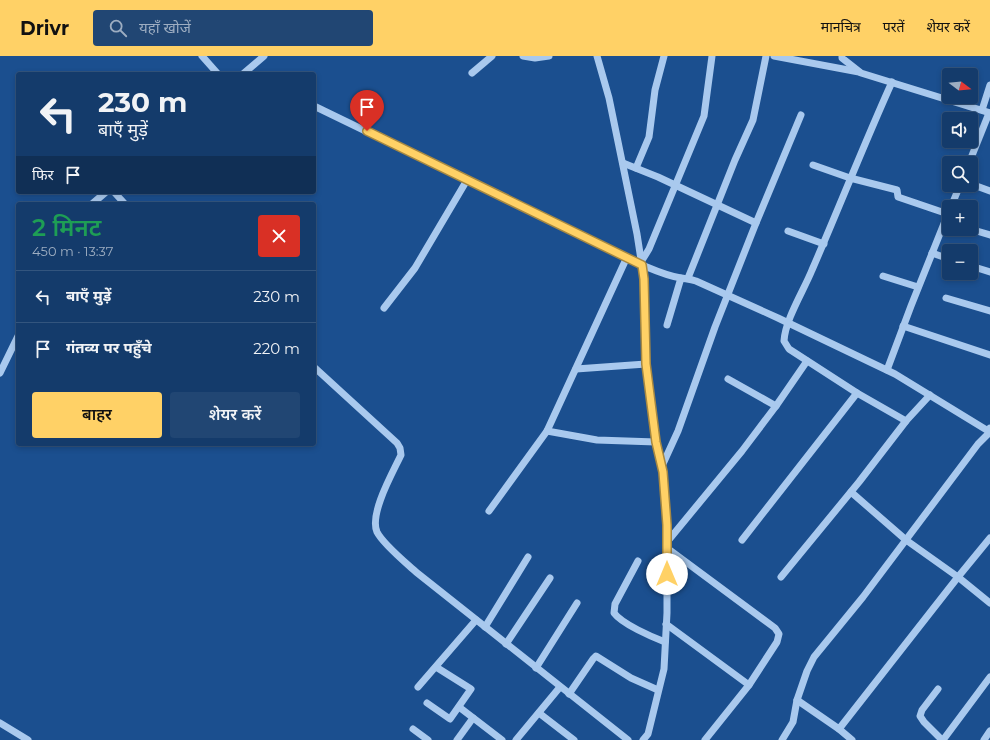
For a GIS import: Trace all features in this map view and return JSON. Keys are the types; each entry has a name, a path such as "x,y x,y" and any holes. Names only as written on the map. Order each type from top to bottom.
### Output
{"street":[{"path":"202,56 216,72"},
{"path":"247,72 264,56"},
{"path":"472,72 492,56"},
{"path":"523,56 535,58 549,56"},
{"path":"598,56 610,98 638,234 644,279 646,364 656,442 662,466 667,525 664,669 648,734 643,740"},
{"path":"636,168 649,137 655,90 664,56"},
{"path":"642,263 676,186 704,116 712,56"},
{"path":"667,325 685,278 718,205 753,120 766,56"},
{"path":"774,56 861,72 987,112"},
{"path":"842,56 842,58 861,72"},
{"path":"892,82 850,178 824,244 788,323 784,336 786,345 789,349 857,393 906,421"},
{"path":"971,156 987,112 990,85"},
{"path":"316,107 627,257 685,278 728,296 887,370 990,432"},
{"path":"662,466 678,431 715,328 756,223 801,115"},
{"path":"623,163 756,223"},
{"path":"813,165 850,178 897,190 898,197 942,208"},
{"path":"384,308 415,268 467,180"},
{"path":"978,187 990,191"},
{"path":"94,202 104,194"},
{"path":"116,194 123,202"},
{"path":"788,231 824,244"},
{"path":"978,231 990,235"},
{"path":"887,370 918,287 942,232"},
{"path":"932,253 942,256"},
{"path":"489,511 547,431 627,257"},
{"path":"978,268 990,272"},
{"path":"883,276 918,287"},
{"path":"946,298 990,311"},
{"path":"903,326 990,355"},
{"path":"0,373 16,340"},
{"path":"667,545 776,406 807,360"},
{"path":"576,369 646,364"},
{"path":"316,369 397,443 400,448 401,455 380,502 376,515 377,531 384,541 416,572 628,740"},
{"path":"728,379 776,406"},
{"path":"742,540 857,393"},
{"path":"781,577 851,492 906,421 930,395"},
{"path":"782,740 793,722 797,700 807,671 814,657 863,597 978,444 990,432 990,428"},
{"path":"547,431 597,440 656,442"},
{"path":"851,492 906,540 958,577 990,603"},
{"path":"839,729 990,538"},
{"path":"667,545 778,631 779,634 777,642 749,685 705,740"},
{"path":"485,627 528,557"},
{"path":"638,561 615,604 614,613 619,618 641,631 665,642"},
{"path":"506,644 550,578"},
{"path":"536,668 577,603"},
{"path":"418,687 476,620"},
{"path":"666,624 749,685"},
{"path":"569,694 596,656 631,678 658,690"},
{"path":"427,703 450,719 471,689 436,667"},
{"path":"938,689 922,710 920,716 924,722 945,739 990,677"},
{"path":"516,740 560,687"},
{"path":"797,700 839,729 852,740"},
{"path":"459,707 502,740"},
{"path":"539,713 574,740"},
{"path":"457,740 474,718"},
{"path":"0,723 28,740"},
{"path":"413,729 428,740"},
{"path":"984,740 990,731"}],"route":[{"path":"367,131 642,265 644,279 646,364 656,442 663,472 667,525 667,574"}]}
